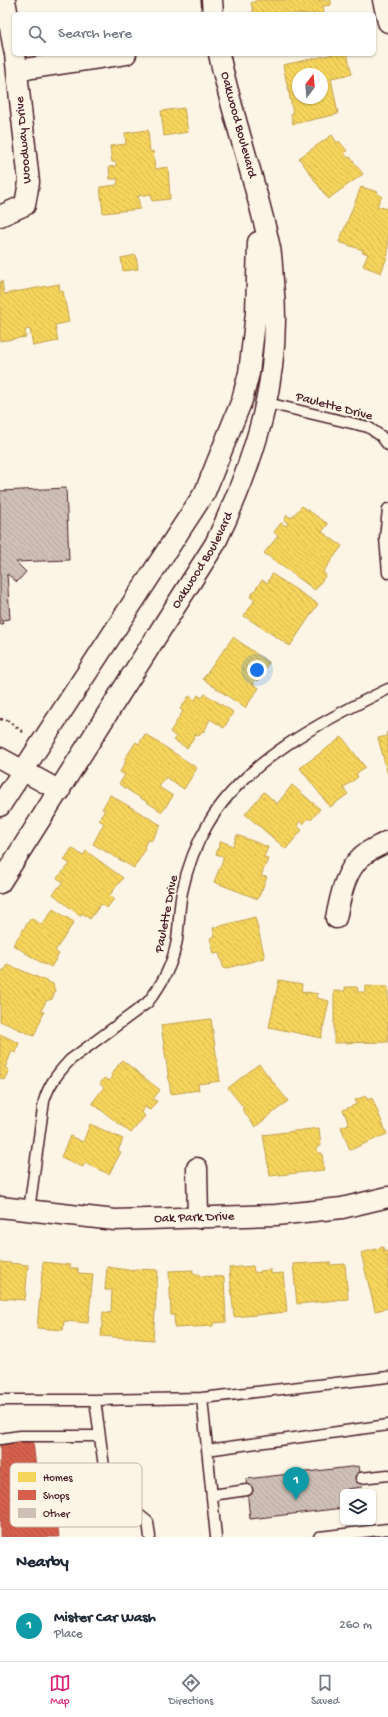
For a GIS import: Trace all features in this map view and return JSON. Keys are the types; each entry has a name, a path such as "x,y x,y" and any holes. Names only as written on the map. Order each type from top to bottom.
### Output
{"street":[{"path":"5,0 12,39"},
{"path":"212,0 214,12"},
{"path":"384,0 388,22"},
{"name":"Woodway Drive","path":"0,216 25,205 29,182 16,62 98,56"},
{"name":"Oakwood Boulevard","path":"0,883 60,791 215,544 237,498 252,456 267,403 272,371 276,306 270,250 220,56"},
{"name":"Oakwood Boulevard","path":"0,806 186,523 205,492 228,438 242,400 253,347 259,251 257,196"},
{"path":"0,758 60,791"},
{"path":"336,918 344,883 351,868 362,856 388,841"},
{"path":"197,1168 198,1218"},
{"name":"Oak Park Drive","path":"0,1207 115,1220 198,1218 276,1215 342,1208 388,1197"}],"lane":[{"name":"Paulette Drive","path":"267,403 368,427 381,436 388,445"},
{"path":"388,510 384,538 388,572"},
{"name":"Paulette Drive","path":"29,1210 44,1101 48,1088 59,1071 70,1060 147,1002 158,988 172,959 177,941 182,893 200,840 208,823 248,776 302,734 331,717 388,689"},
{"path":"0,1400 202,1398 388,1377"},
{"path":"202,1398 216,1537"},
{"path":"95,1400 103,1463"},
{"path":"207,1450 388,1425"},
{"path":"0,1439 20,1436 99,1436"},
{"path":"361,1478 388,1475"},
{"path":"212,1495 247,1490"},
{"path":"142,1517 148,1522 150,1537"},
{"path":"319,1537 388,1529"}],"path":[{"path":"0,719 7,720 26,734"}],"building: Homes":[{"path":"258,0 331,0 331,5 323,6 324,12 253,12 251,3"},
{"path":"325,56 348,56 352,74 331,78 338,114 293,124 291,114 293,113 283,65"},
{"path":"184,108 188,132 164,136 161,111"},
{"path":"148,130 150,152 153,151 155,169 168,167 170,199 152,201 151,194 138,196 140,209 103,213 100,187 117,185 118,179 110,179 109,167 116,166 116,162 112,162 110,146 126,144 125,133"},
{"path":"332,135 337,143 339,141 347,151 344,153 348,158 350,157 363,174 328,199 299,158"},
{"path":"361,187 378,192 377,194 382,196 377,206 388,209 388,254 381,273 363,266 368,254 362,252 363,250 339,242"},
{"path":"136,255 138,269 123,271 121,258"},
{"path":"2,281 4,294 59,284 60,292 63,291 69,322 55,325 58,341 33,346 30,329 25,330 26,337 0,341 0,282"},
{"path":"302,506 328,524 322,532 342,546 323,572 326,575 315,590 264,553 278,536 274,532 281,523 286,526 288,523 284,520 287,515 291,518"},
{"path":"272,574 318,604 290,646 244,616 255,600 250,597 262,580 267,583"},
{"path":"233,637 269,663 259,676 260,678 258,681 256,679 253,684 259,688 245,708 203,679"},
{"path":"205,694 233,712 224,728 210,719 204,732 203,730 199,736 196,734 187,748 174,740 176,737 170,732 183,711 180,709 189,696 195,700 198,695 202,698"},
{"path":"388,732 388,775 378,738 387,736 386,733"},
{"path":"145,734 197,768 184,789 166,777 159,787 173,796 162,812 119,784 125,775 120,772 126,761 124,760 136,742 139,744"},
{"path":"342,737 365,767 356,774 358,777 343,788 348,794 330,807 300,768"},
{"path":"292,785 320,809 311,820 309,818 303,824 300,821 297,826 302,830 286,849 245,814 264,792 277,804"},
{"path":"110,795 161,825 151,841 148,839 144,847 145,850 134,868 93,844 104,823 99,820 105,810 102,809"},
{"path":"237,835 268,847 264,857 268,859 261,876 267,877 258,899 214,882 224,857 216,854 221,841 233,846"},
{"path":"72,848 83,856 86,851 123,878 109,896 114,899 107,908 101,904 90,919 82,913 80,916 53,894 63,882 57,878 70,864 64,860"},
{"path":"53,909 74,922 55,951 59,954 51,967 46,964 45,965 13,945 31,918 42,925"},
{"path":"255,917 265,958 224,969 219,953 214,954 210,938 215,936 213,928"},
{"path":"7,964 53,984 55,991 52,999 46,1001 41,1011 44,1012 34,1036 0,1021 0,974 2,970 4,971"},
{"path":"279,980 302,984 301,991 306,992 305,994 307,994 307,992 318,994 317,998 329,1001 321,1038 269,1027"},
{"path":"365,986 388,987 388,1042 334,1043 334,991 345,991 345,987 357,987 358,992 365,992"},
{"path":"211,1019 220,1081 198,1084 199,1090 171,1094 161,1025"},
{"path":"0,1034 19,1043 15,1053 12,1051 5,1068 9,1070 4,1080 0,1078"},
{"path":"122,1060 160,1090 153,1099 157,1101 150,1110 145,1107 141,1112 145,1116 131,1133 92,1103 104,1087 100,1084 104,1078 109,1081 112,1076 111,1075"},
{"path":"259,1064 288,1101 255,1127 242,1109 244,1108 228,1088"},
{"path":"366,1096 367,1100 372,1098 387,1134 350,1150 341,1127 349,1124 343,1110 357,1104 355,1100"},
{"path":"90,1124 123,1139 118,1151 121,1152 109,1174 84,1163 83,1167 61,1157 70,1136 83,1142"},
{"path":"319,1128 321,1146 317,1147 318,1153 322,1153 324,1170 270,1176 263,1135"},
{"path":"383,1247 384,1252 388,1251 388,1308 375,1311 361,1253"},
{"path":"0,1262 28,1265 25,1300 0,1298"},
{"path":"43,1262 70,1265 70,1268 78,1268 78,1273 93,1274 88,1323 64,1321 63,1330 37,1328"},
{"path":"330,1262 330,1265 345,1264 348,1299 297,1304 293,1264"},
{"path":"253,1266 254,1272 260,1273 260,1271 271,1270 271,1274 283,1273 287,1312 234,1317 229,1268"},
{"path":"107,1267 135,1271 135,1269 158,1270 153,1340 101,1336 103,1312 111,1313 112,1290 105,1290"},
{"path":"193,1270 193,1274 199,1274 199,1276 224,1277 226,1322 213,1323 213,1326 175,1328 174,1315 171,1315 169,1271"}],"building: Shops":[{"path":"33,1441 35,1463 10,1463 10,1527 58,1527 59,1537 0,1537 0,1445"}],"building: Other":[{"path":"66,488 69,560 16,562 26,572 17,582 7,574 10,619 2,620 3,624 0,624 0,491"},
{"path":"359,1466 362,1487 340,1489 340,1508 250,1519 246,1479"}],"place":[{"name":"Mister Car Wash","path":"296,1500"}]}
